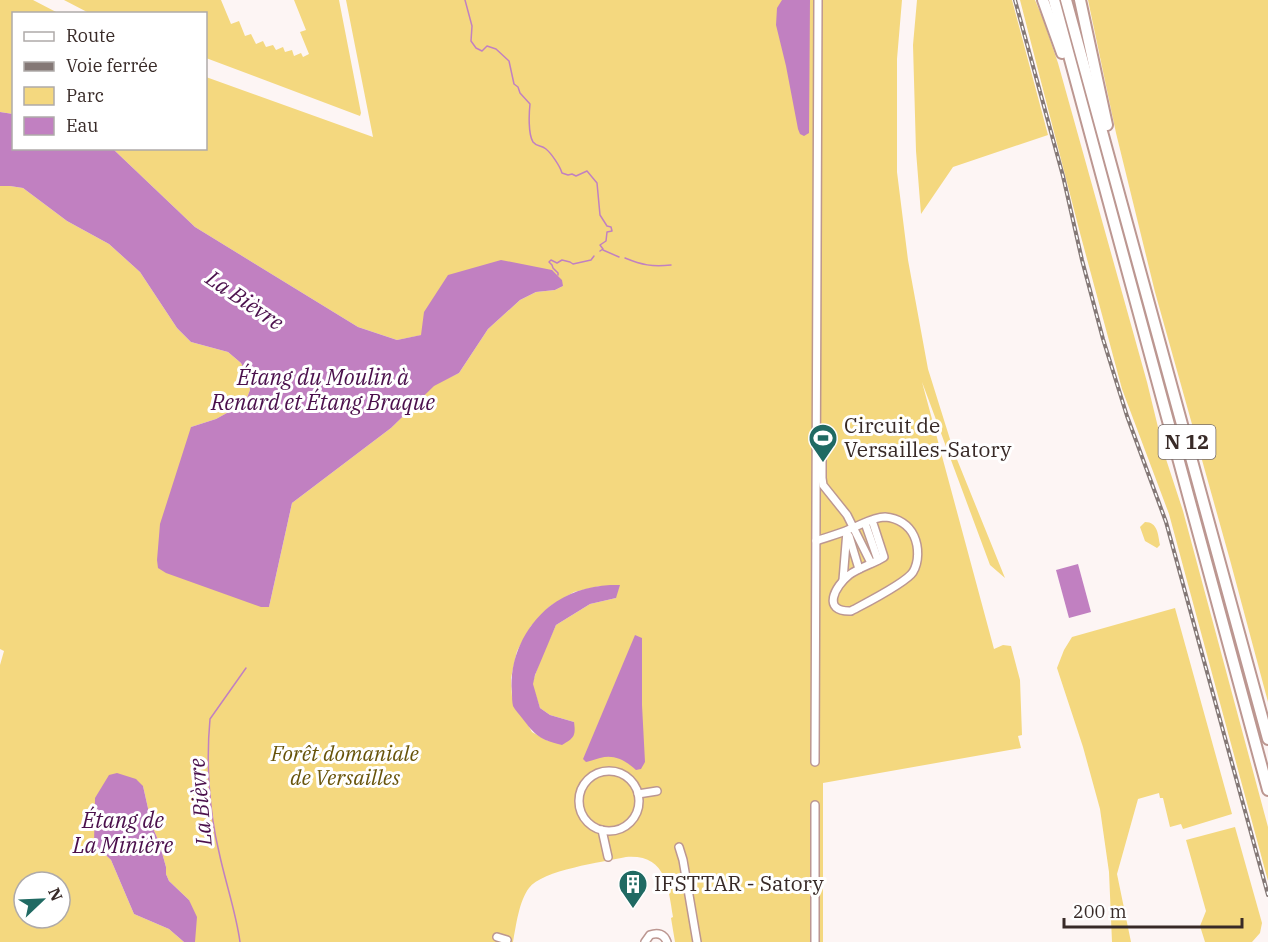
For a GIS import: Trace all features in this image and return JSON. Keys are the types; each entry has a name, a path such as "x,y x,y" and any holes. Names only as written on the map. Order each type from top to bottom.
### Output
{"highway":[{"path":"1043,0 1061,52 1072,67"},
{"name":"N 12","path":"1054,0 1268,790"},
{"name":"N 12","path":"1066,0 1268,739"},
{"path":"1080,0 1107,126 1106,146"}],"street":[{"path":"815,762 818,0"},
{"path":"816,435 822,449 823,485 847,515 859,569"},
{"path":"816,541 880,518 899,520 913,533 917,545 917,556 915,569 910,576 851,611 841,610 834,603 835,591 843,580 875,561"},
{"path":"868,522 875,561"},
{"path":"851,529 875,561"},
{"path":"843,580 851,529"},
{"path":"605,771 615,771 624,775 631,781 638,794 638,810 633,820 625,827 615,831 595,828 586,822 578,805 582,786 588,778 605,771"},
{"path":"638,794 657,791"},
{"path":"814,942 815,805"},
{"path":"602,830 608,857"},
{"path":"679,847 697,942"},
{"path":"645,942 650,935 658,934 667,942"},
{"path":"497,937 507,940"}],"green space":[{"path":"0,0 33,0 56,12 12,12 12,114 0,112"},
{"path":"64,0 221,0 231,24 239,21 245,36 251,34 256,44 263,41 266,47 273,45 276,50 283,47 285,52 292,50 294,56 301,53 303,57 309,54 300,32 306,30 294,0 339,0 360,116 207,58 207,12 87,12"},
{"name":"Forêt domaniale de Versailles","path":"346,0 902,0 897,59 897,172 908,260 928,369 954,452 1005,578 990,565 922,382 994,649 1003,645 1011,646 1020,680 1022,735 1018,736 1021,748 823,783 823,942 675,942 669,894 663,874 650,861 639,857 626,857 559,872 536,882 529,888 523,900 513,942 195,942 189,900 169,881 166,874 143,786 94,844 111,860 134,914 169,929 184,942 0,942 0,665 4,651 0,649 0,186 23,188 67,221 109,244 140,272 177,328 191,342 228,352 241,363 248,376 250,390 245,403 216,419 191,427 269,607 292,503 391,428 434,385 459,373 488,329 520,300 536,292 555,290 563,286 425,312 422,335 397,340 358,327 195,227 114,150 207,150 207,77 373,137","holes":["600,586 616,598 590,604 556,625 532,684 540,708 550,715 574,722 548,741 532,732 512,697 511,678 517,651 531,626 550,606 574,592"]},
{"path":"917,0 1012,0 1048,135 953,167 921,214 916,151 913,45"},
{"path":"1020,0 1035,0 1058,63 1268,827 1268,881 1169,514 1122,389"},
{"path":"1088,0 1268,0 1268,702 1155,292 1116,133"},
{"path":"1145,522 1153,524 1157,530 1160,545 1157,548 1145,541 1140,527"},
{"path":"1175,608 1232,814 1183,829 1181,824 1170,827 1163,798 1160,798 1159,793 1138,799 1117,874 1131,942 1112,942 1109,872 1100,809 1083,747 1057,668 1072,637"},
{"path":"1235,827 1262,923 1260,933 1252,942 1205,942 1200,926 1206,911 1186,840"}],"water":[{"path":"782,0 810,0 809,133 804,136 798,129 776,25 777,8"},
{"name":"Étang du Moulin à Renard et Étang Braque","path":"0,112 12,114 12,150 114,150 195,227 358,327 397,340 421,335 424,312 448,275 501,260 552,270 562,280 563,286 555,290 536,292 520,300 488,329 459,373 434,386 391,428 292,503 269,607 261,607 166,573 158,568 157,560 160,524 191,427 216,419 245,403 250,390 248,376 241,363 228,352 191,342 177,328 140,272 109,244 67,221 23,188 0,186"},
{"path":"1078,564 1091,612 1069,618 1056,570"},
{"path":"620,585 616,598 590,604 556,625 533,684 540,708 550,715 574,722 575,731 573,736 562,745 543,739 535,733 513,706 513,668 520,645 541,614 563,597 578,591"},
{"path":"635,635 642,638 645,762 641,769 636,770 624,761 615,758 605,757 586,762 583,759"},
{"name":"Étang de La Minière","path":"117,773 136,779 143,786 166,874 169,881 189,900 197,917 195,942 184,942 169,929 134,914 111,860 94,844 95,798 109,775"}],"waterway":[{"path":"465,0 472,26 471,41 476,48 482,51 487,46 496,49 509,61 514,84 530,104 529,118 533,142 548,151 562,173 576,176 587,171 597,183 600,215 612,231 607,232 606,241 600,245 603,249 600,251"},
{"path":"603,250 619,257"},
{"path":"558,275 549,262 551,260 557,263 562,260 573,264 591,260 594,256"},
{"path":"625,258 647,265 671,265"},
{"name":"La Bièvre","path":"240,942 213,820 208,752 210,719 246,668"}],"railway":[{"path":"1015,0 1063,176 1103,339 1127,416 1166,522 1268,895"}],"place":[{"name":"Circuit de Versailles-Satory","path":"823,464"},
{"name":"IFSTTAR - Satory","path":"633,910"}]}
